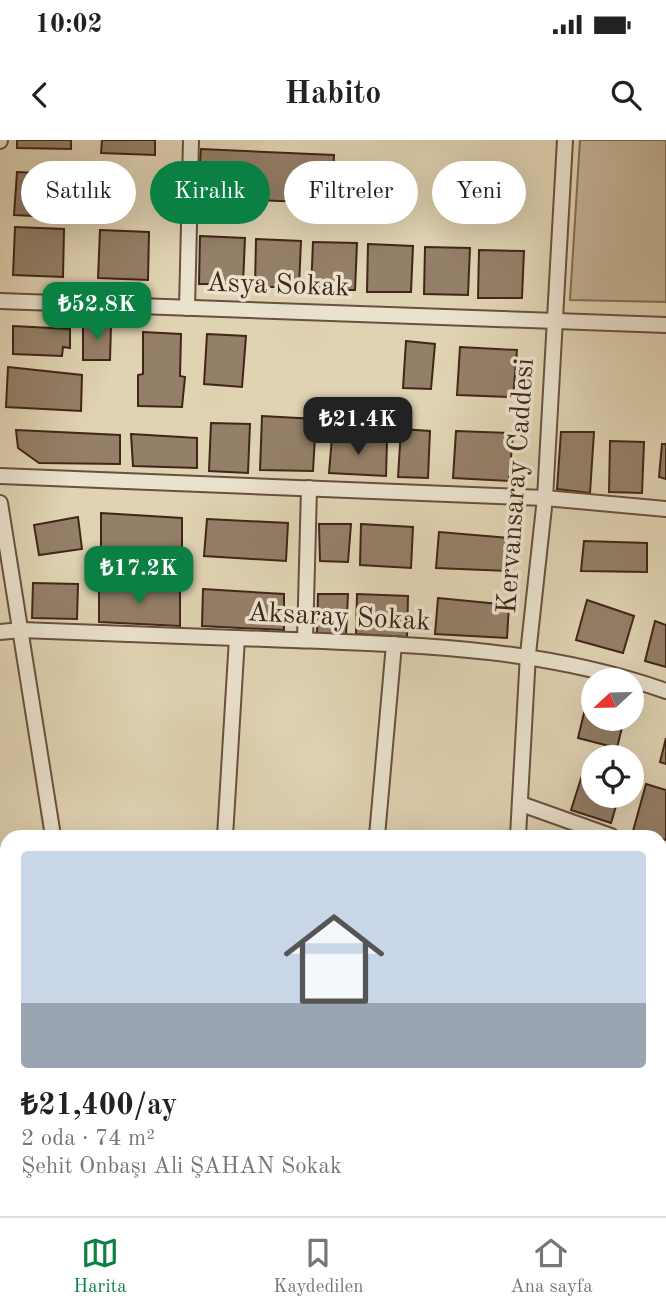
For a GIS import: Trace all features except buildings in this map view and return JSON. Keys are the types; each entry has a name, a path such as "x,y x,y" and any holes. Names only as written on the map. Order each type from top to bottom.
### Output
{"street":[{"path":"187,308 191,140"},
{"name":"Kervansaray Caddesi","path":"518,830 528,654 545,498 565,140"},
{"name":"Asya Sokak","path":"0,302 666,325"},
{"path":"0,476 545,498 666,509"},
{"path":"305,640 309,488"},
{"path":"0,503 52,830"},
{"name":"Aksaray Sokak","path":"0,632 21,630 305,640 528,654 627,677 666,691"},
{"path":"225,830 237,638"},
{"path":"378,830 394,644"},
{"path":"521,804 594,830"}],"shaded area":[{"path":"580,140 666,140 666,302 570,300"}]}
